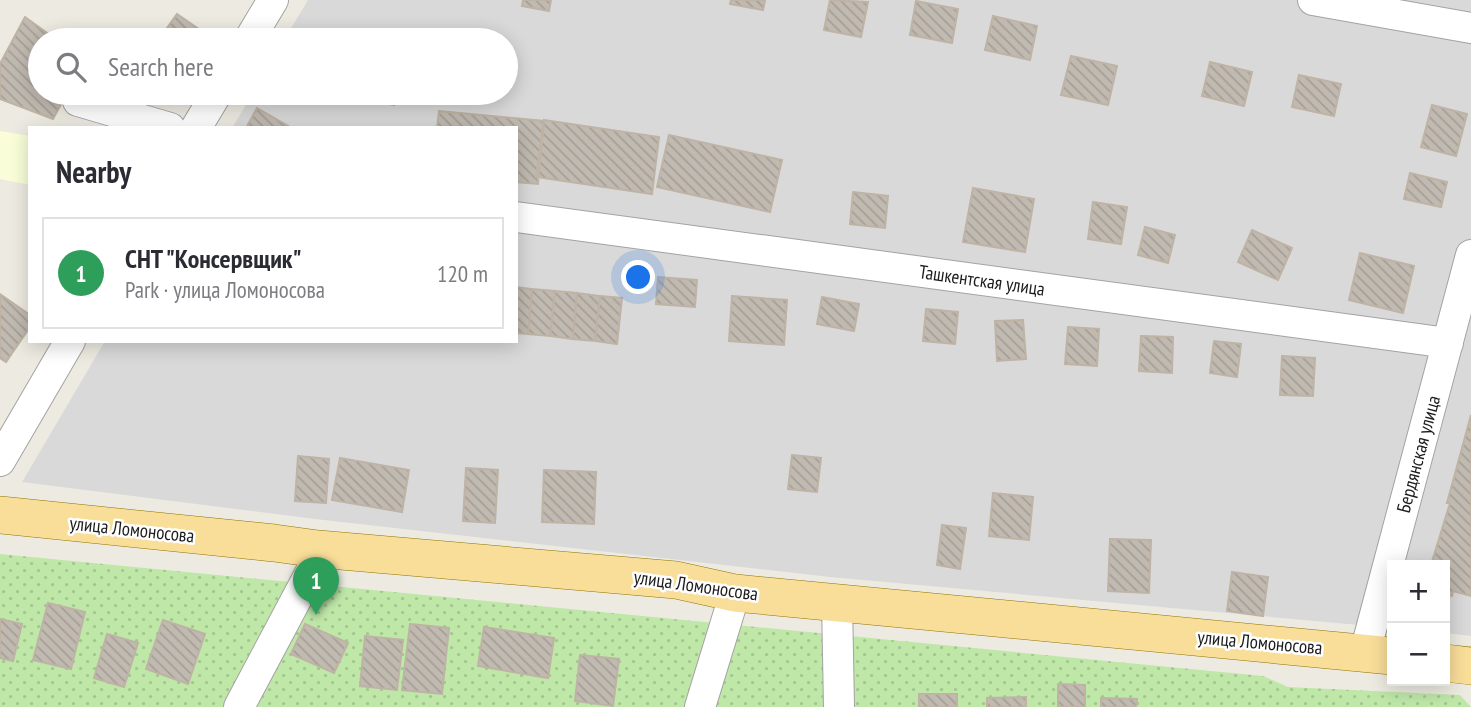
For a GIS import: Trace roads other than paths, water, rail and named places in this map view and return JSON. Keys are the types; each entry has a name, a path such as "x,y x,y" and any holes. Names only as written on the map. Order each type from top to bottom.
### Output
{"main road":[{"name":"улица Ломоносова","path":"0,516 274,542 324,550 676,580 735,593 1379,654"},
{"path":"1450,664 1471,666"}],"street":[{"path":"256,28 273,0"},
{"path":"1312,0 1471,28"},
{"path":"92,105 163,126"},
{"path":"197,126 210,105"},
{"name":"Ташкентская улица","path":"518,218 1456,341"},
{"name":"Бердянская улица","path":"1379,654 1456,341 1471,256"},
{"path":"0,461 69,343"},
{"path":"239,707 324,550"},
{"path":"700,707 735,593"},
{"path":"837,601 839,707"}],"place":[{"name":"СНТ \"Консервщик\"","path":"316,615"}]}
